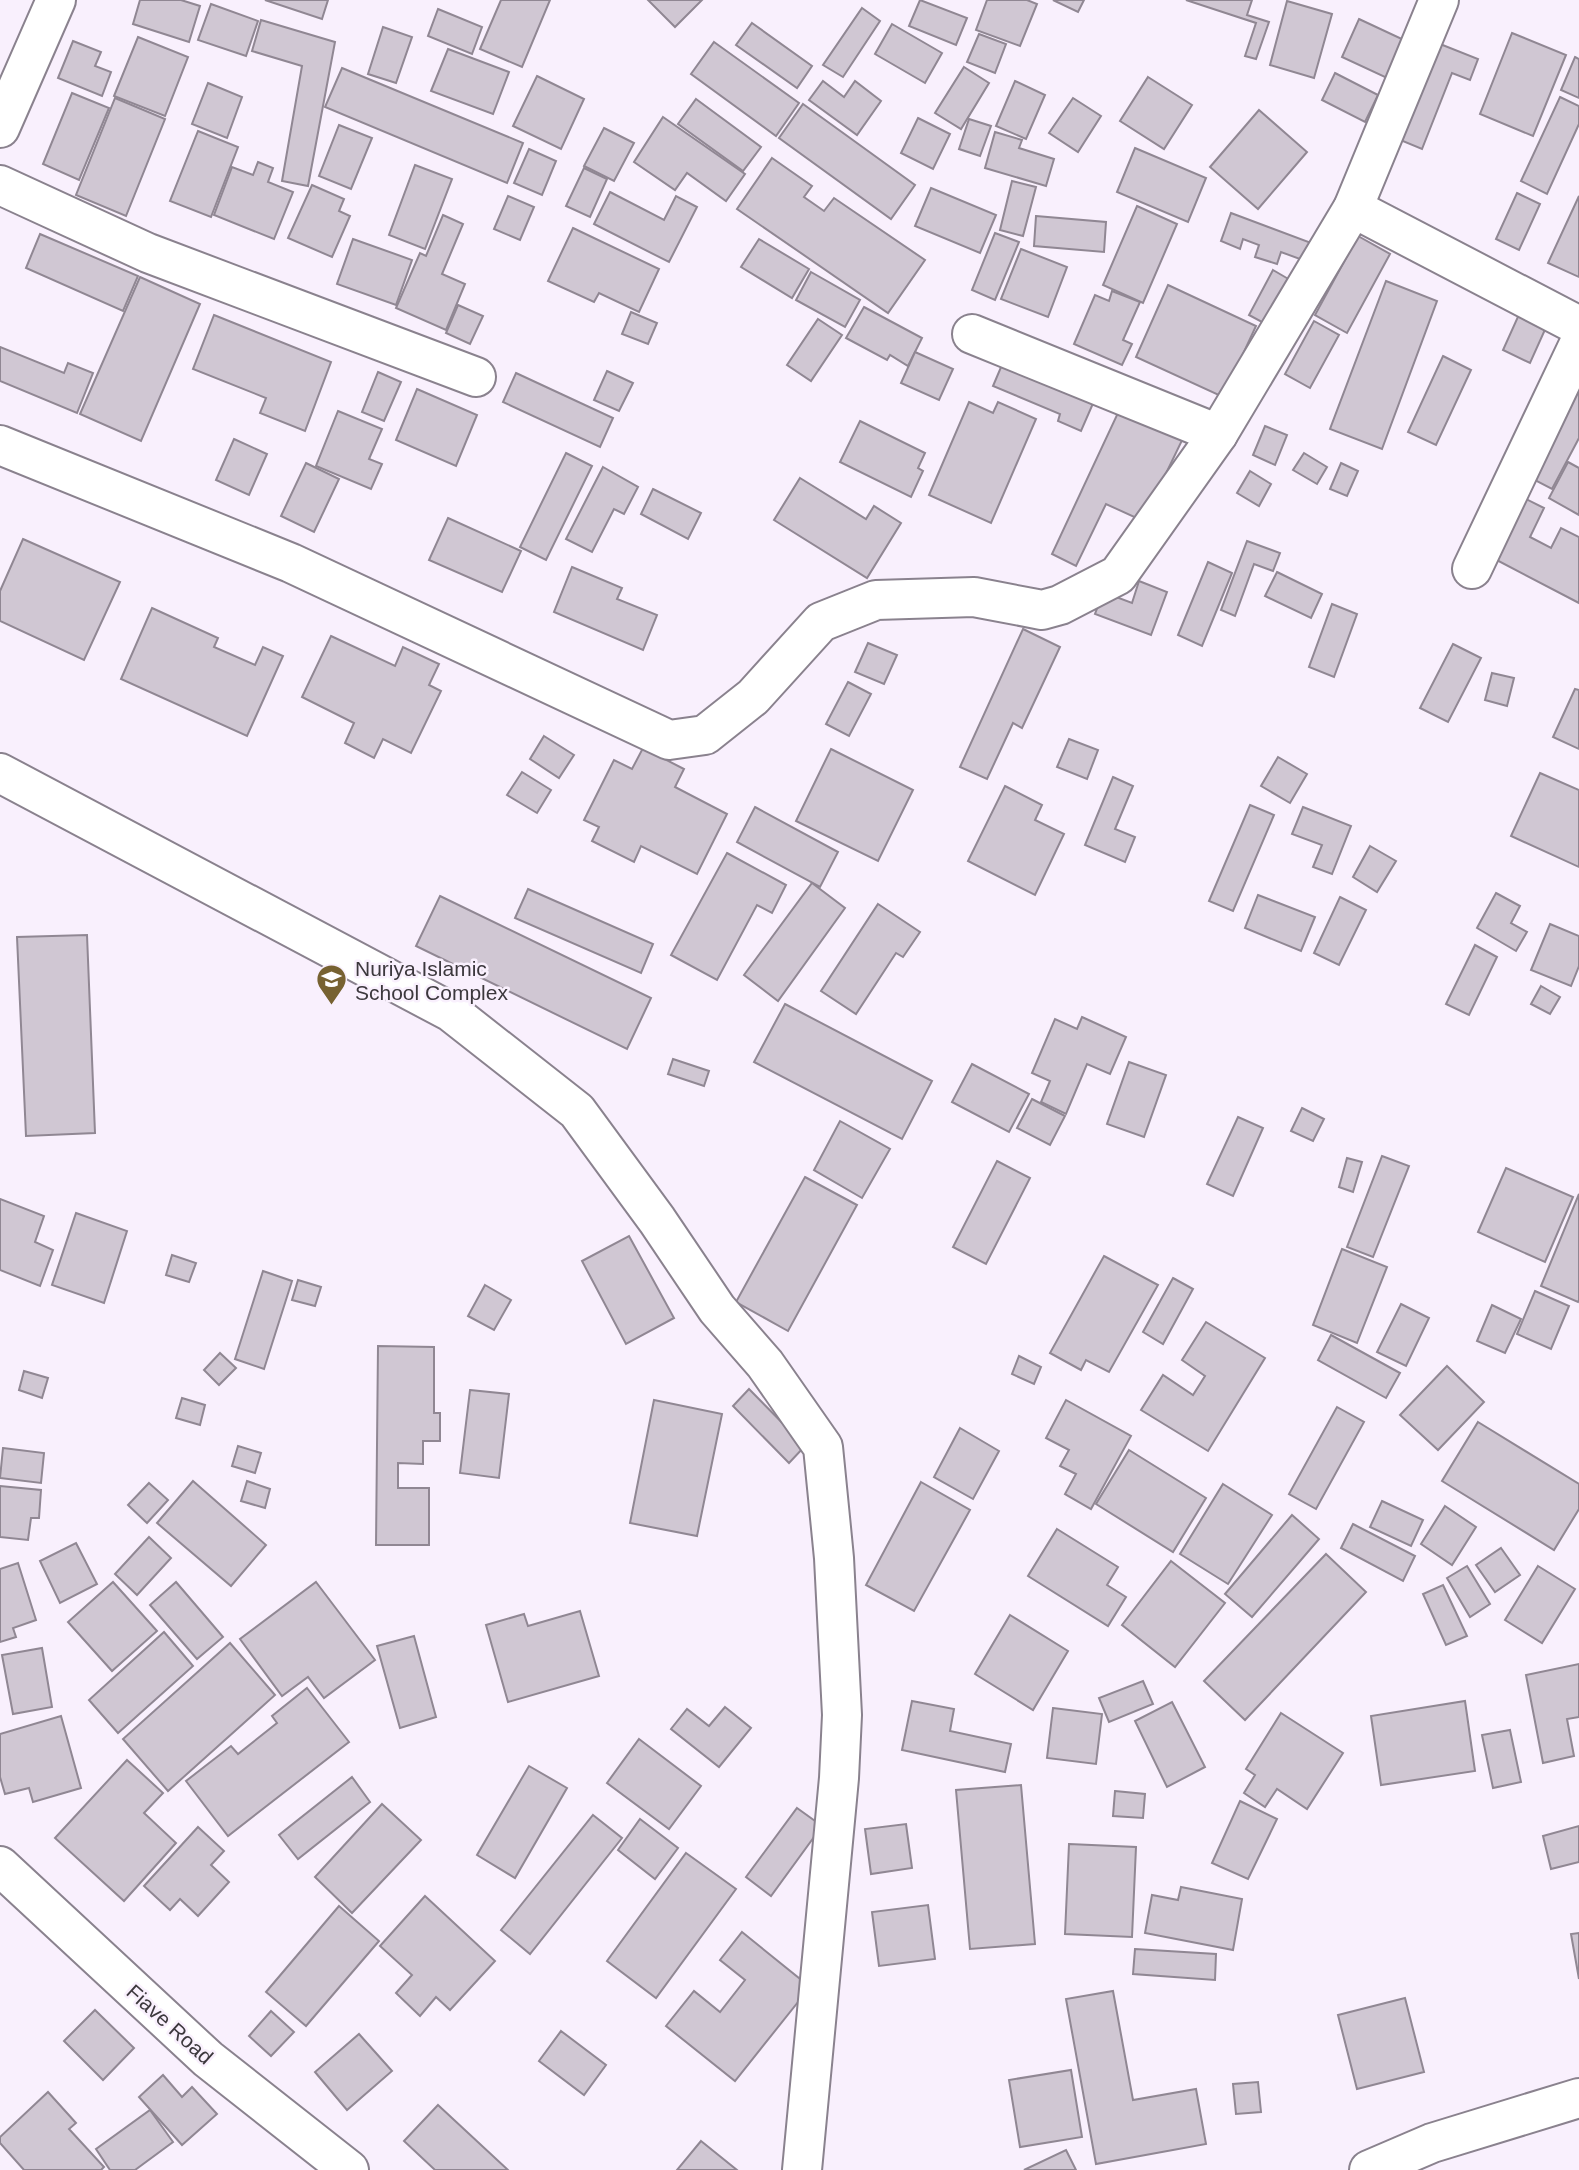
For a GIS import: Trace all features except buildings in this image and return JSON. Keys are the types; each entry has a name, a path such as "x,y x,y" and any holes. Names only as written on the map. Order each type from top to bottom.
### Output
{"street":[{"path":"2,119 56,0"},
{"path":"0,445 291,563 669,740 705,735 753,696 821,622 876,600 974,597 1042,610 1060,606 1118,575 1218,434 1353,208 1439,0"},
{"path":"0,186 148,253 476,377"},
{"path":"1353,208 1579,326"},
{"path":"971,334 1218,434"},
{"path":"1472,569 1579,344"},
{"path":"0,773 451,1012 578,1111 717,1309 765,1364 823,1447 834,1558 842,1716 839,1778 802,2170"},
{"name":"Fiave Road","path":"0,1866 208,2059 349,2170"},
{"path":"1369,2170 1432,2143 1579,2098"}],"place":[{"name":"Nuriya Islamic School Complex","path":"332,1007"}]}
